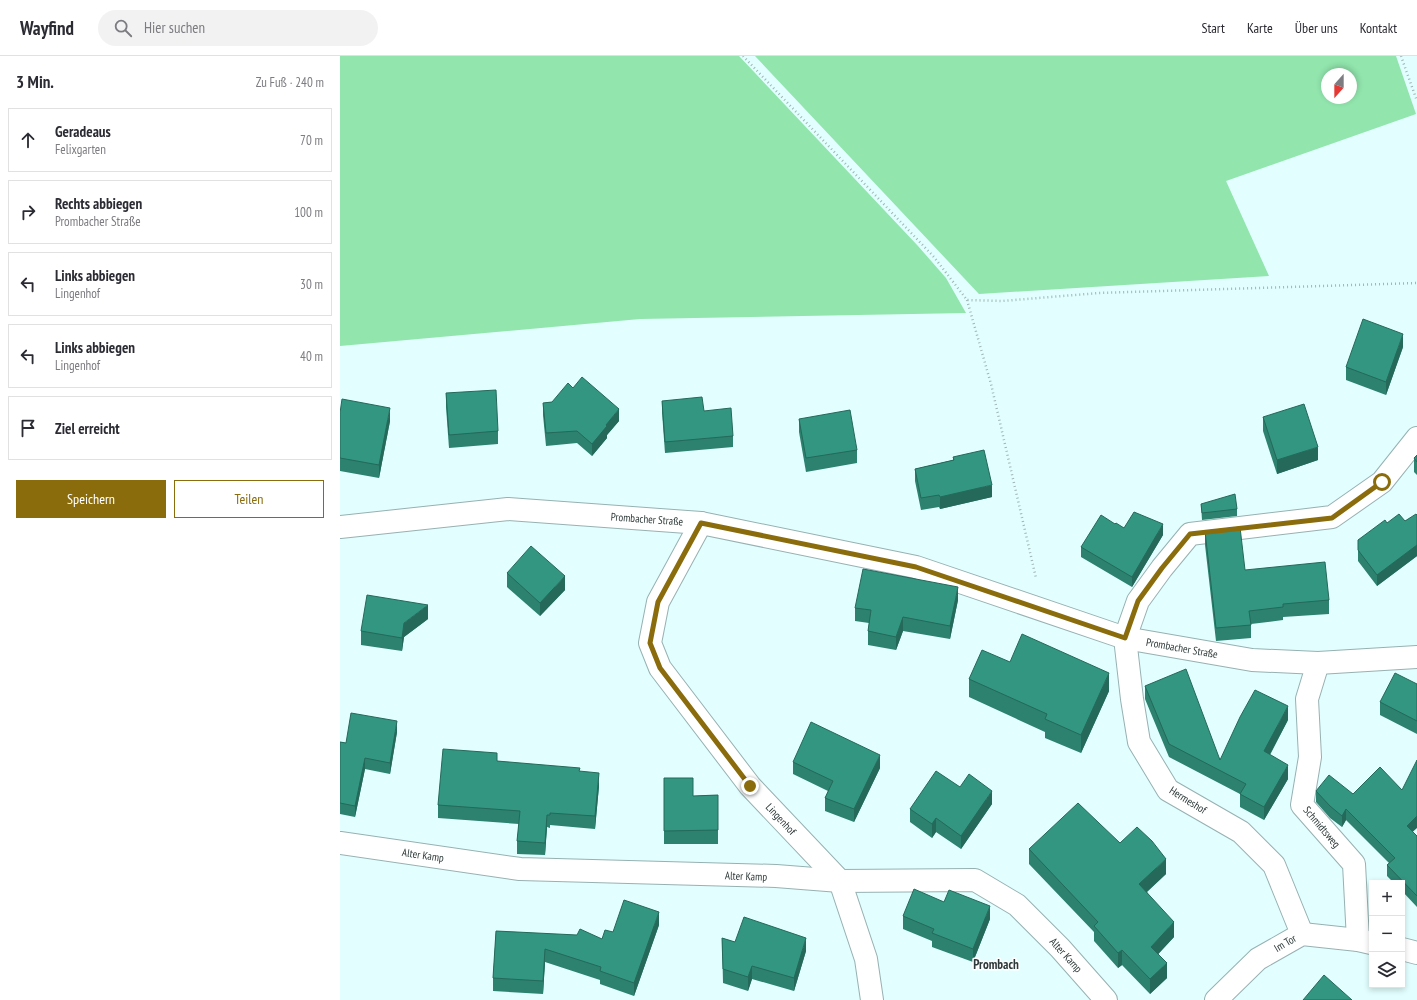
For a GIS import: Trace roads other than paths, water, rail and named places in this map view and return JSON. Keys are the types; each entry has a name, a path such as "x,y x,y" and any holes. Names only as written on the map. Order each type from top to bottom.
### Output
{"street":[{"path":"1125,638 1138,601 1162,568 1190,534 1332,518 1382,482 1417,438"},
{"name":"Prombacher Straße","path":"340,527 508,509 701,523 916,567 1125,638 1252,660 1318,663 1417,657"},
{"name":"Lingenhof","path":"701,523 658,602 650,643 660,668 750,786 840,881 866,959 872,1000"},
{"name":"Hermeshof","path":"1125,638 1132,699 1139,742 1168,790 1241,832 1274,865 1302,934"},
{"name":"Schmidtsweg","path":"1318,663 1307,699 1310,757 1302,805 1354,864 1365,941"},
{"name":"Alter Kamp","path":"340,843 520,869 776,876 840,881 975,880 1018,905 1060,948 1106,1000"},
{"name":"Im Tor","path":"1216,1000 1258,959 1302,934 1365,941"},
{"path":"1405,950 1417,953"}],"district":[{"name":"Prombach","path":"996,964"}]}
